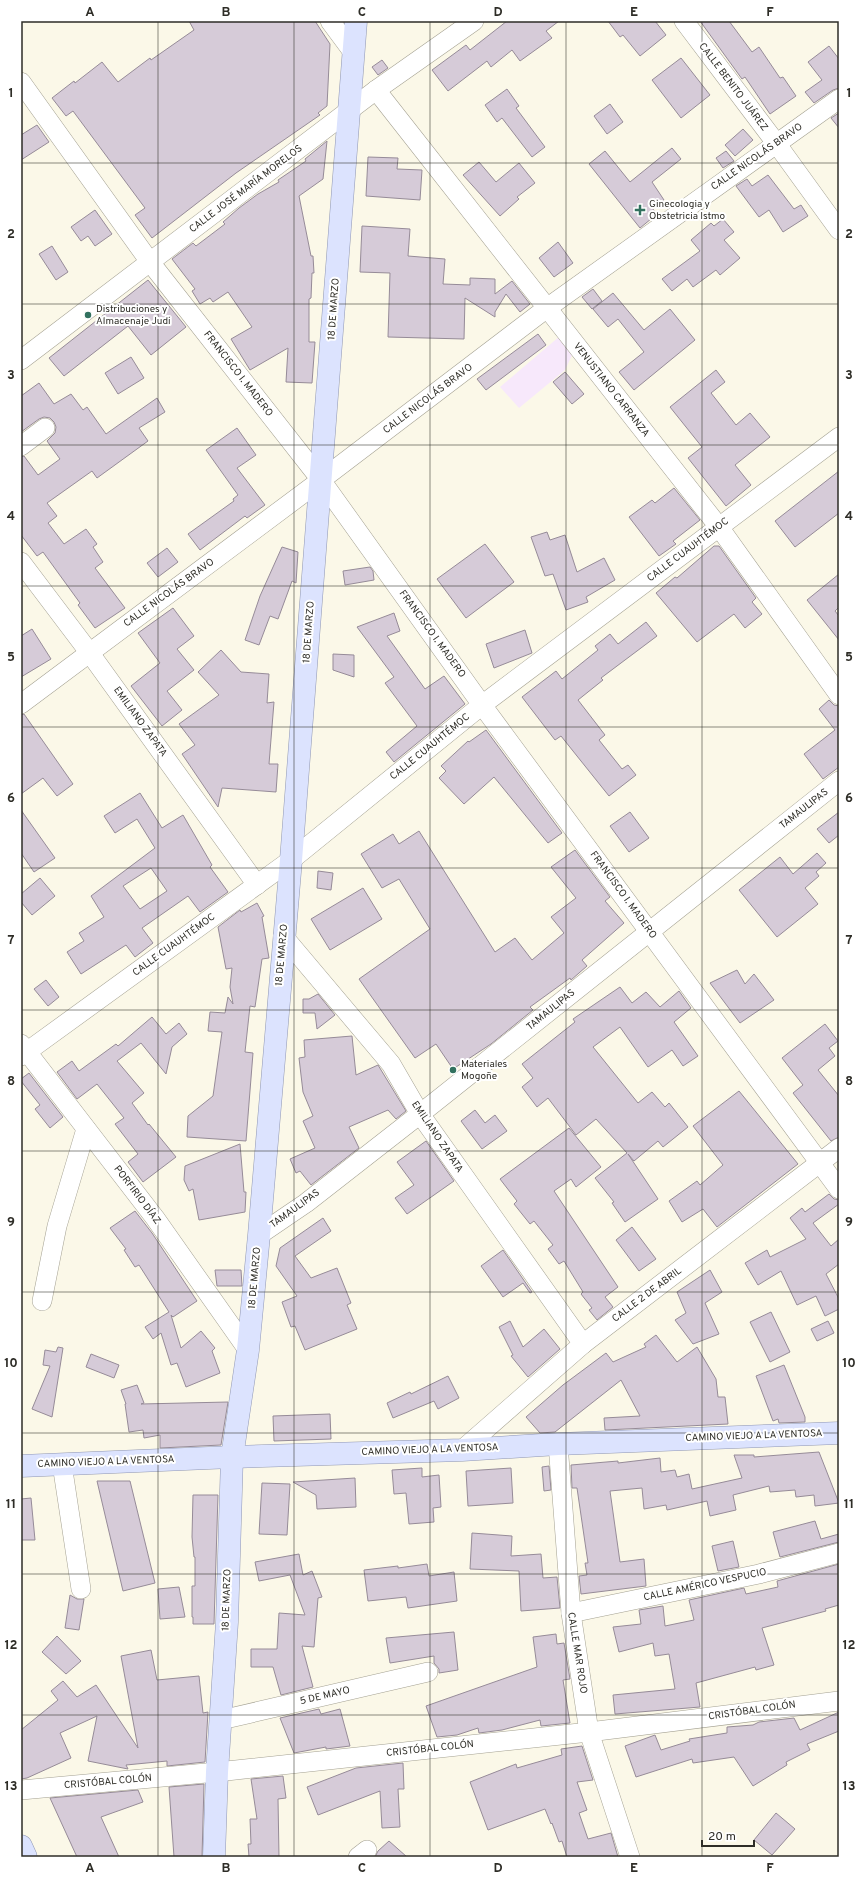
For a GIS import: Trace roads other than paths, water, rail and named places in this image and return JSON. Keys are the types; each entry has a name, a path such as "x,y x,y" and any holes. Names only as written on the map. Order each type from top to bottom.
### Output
{"main road":[{"name":"18 DE MARZO","path":"214,1857 217,1772 227,1622 232,1457 248,1350 259,1235 283,936 291,860 356,21"},
{"name":"CAMINO VIEJO A LA VENTOSA","path":"21,1466 232,1457 462,1450 558,1444 839,1433"},
{"path":"21,1846 26,1857"}],"street":[{"path":"330,21 353,52"},
{"name":"CALLE JOSÉ MARÍA MORELOS","path":"21,360 376,90 474,21"},
{"name":"CALLE BENITO JUÁREZ","path":"684,21 776,143 839,230"},
{"name":"FRANCISCO I. MADERO","path":"21,82 150,262 321,480 482,705 839,1188"},
{"name":"VENUSTIANO CARRANZA","path":"376,90 719,527 839,695"},
{"name":"CALLE NICOLÁS BRAVO","path":"21,704 321,480 547,308 839,99"},
{"path":"21,446 45,428"},
{"name":"CALLE CUAUHTÉMOC","path":"23,1050 291,860 482,705 839,437"},
{"name":"EMILIANO ZAPATA","path":"21,562 89,652 257,885"},
{"name":"TAMAULIPAS","path":"259,1235 306,1203 420,1114 839,781"},
{"name":"EMILIANO ZAPATA","path":"283,936 391,1064 420,1114 583,1344"},
{"name":"PORFIRIO DÍAZ","path":"23,1050 155,1218 248,1350"},
{"path":"42,1301 57,1226 86,1129"},
{"name":"CALLE 2 DE ABRIL","path":"462,1450 583,1344 839,1148"},
{"name":"CALLE MAR ROJO","path":"558,1444 571,1613 589,1732 630,1857"},
{"path":"62,1464 81,1589"},
{"name":"CALLE AMÉRICO VESPUCIO","path":"571,1613 759,1574 839,1553"},
{"name":"5 DE MAYO","path":"221,1720 428,1672"},
{"name":"CRISTÓBAL COLÓN","path":"21,1790 217,1772 589,1732 839,1701"}],"place":[{"name":"Ginecologia y Obstetricia Istmo","path":"640,210"},
{"name":"Distribuciones y Almacenaje Judi","path":"88,315"},
{"name":"Materiales Mogoñe","path":"453,1070"}]}
